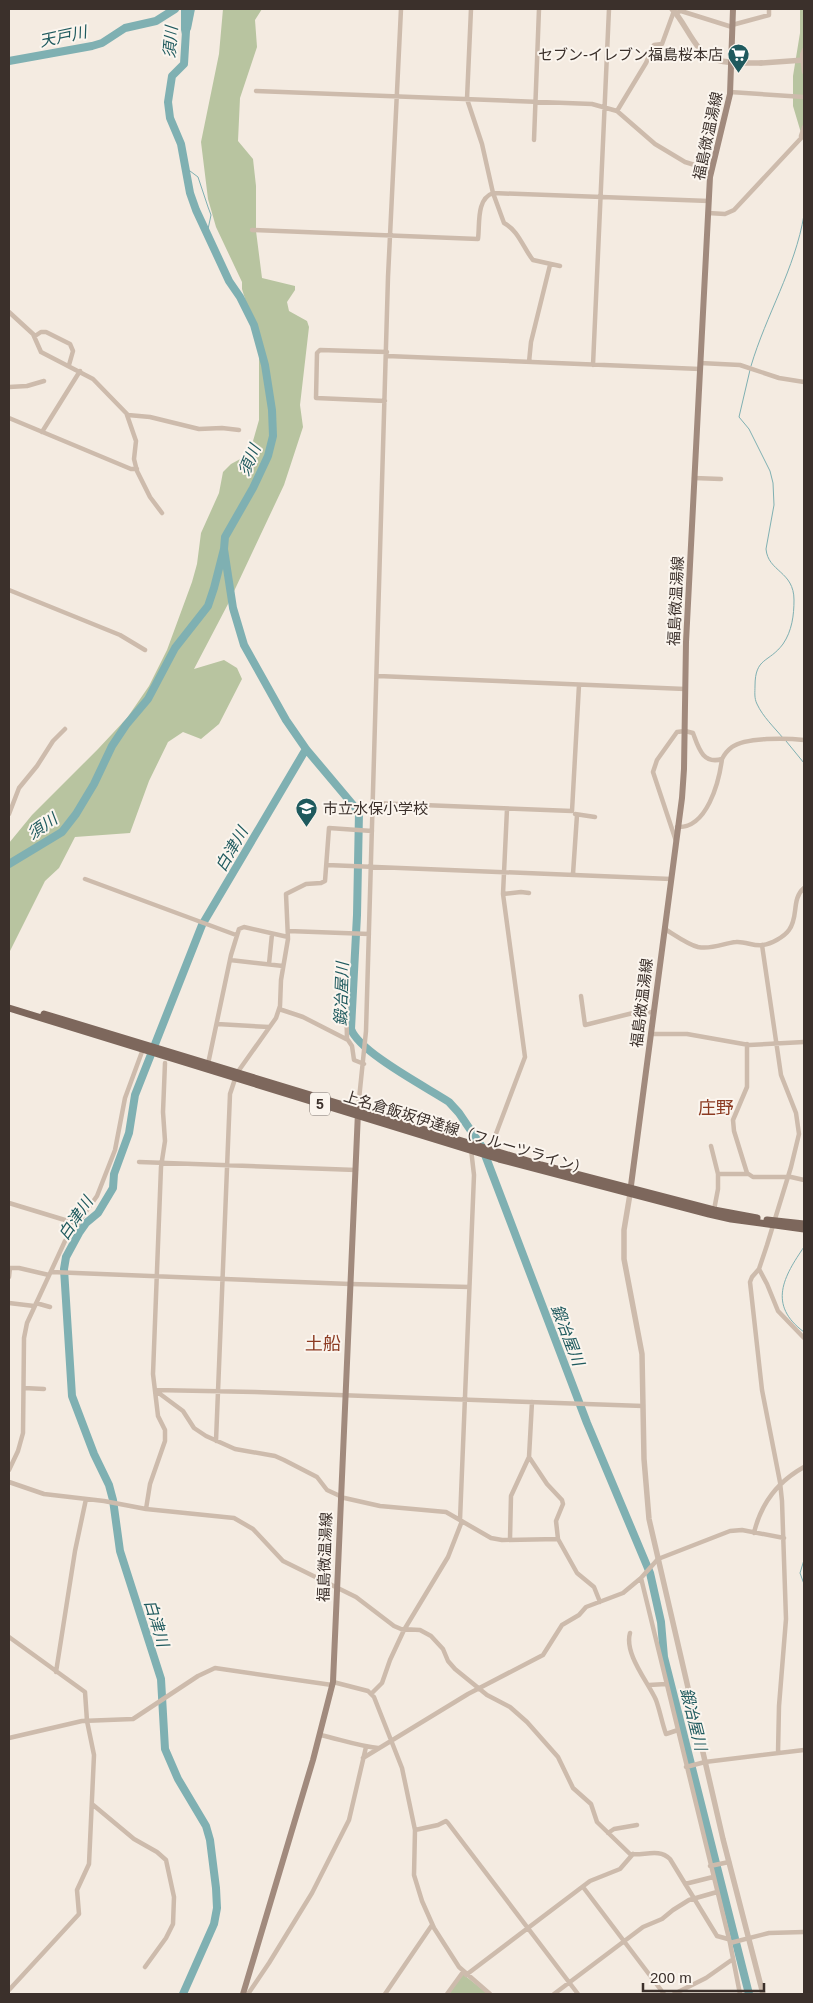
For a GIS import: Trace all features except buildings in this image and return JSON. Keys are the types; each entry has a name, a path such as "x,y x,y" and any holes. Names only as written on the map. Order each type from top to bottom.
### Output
{"main road":[{"name":"福島微温湯線","path":"630,1192 678,828 684,769 685,689 694,478 708,214 711,170 730,92 733,9"},
{"name":"上名倉飯坂伊達線（フルーツライン）","path":"9,1004 145,1048 165,1057 236,1076 473,1148 630,1192 731,1219 804,1224"},
{"name":"上名倉飯坂伊達線（フルーツライン）","path":"9,1008 145,1048"},
{"name":"上名倉飯坂伊達線（フルーツライン）","path":"165,1057 208,1064 236,1076"},
{"name":"福島微温湯線","path":"242,1994 320,1735 333,1683 358,1112"},
{"name":"上名倉飯坂伊達線（フルーツライン）","path":"630,1192 804,1229"}],"street":[{"path":"358,1112 364,1064 378,676 390,235 401,9"},
{"path":"471,9 466,99 482,144 493,193 504,224 515,232 531,258 537,262 560,266"},
{"path":"534,140 539,9"},
{"path":"593,365 609,9"},
{"path":"674,11 680,11 732,26 769,15 769,9"},
{"path":"617,111 646,63 654,45 662,44 674,11"},
{"path":"674,11 702,52 713,59 760,63 804,60"},
{"path":"804,50 802,55 804,72"},
{"path":"256,91 588,104 617,111 654,144 685,162 711,170"},
{"path":"730,92 804,97"},
{"path":"796,144 804,127"},
{"path":"708,214 725,214 734,210 804,135"},
{"path":"252,230 478,239 482,203 486,196 493,193 709,201"},
{"path":"529,362 531,342 550,265"},
{"path":"9,312 35,336 41,352 69,365 97,382 127,415 136,441 134,460 136,469 150,497 162,513"},
{"path":"35,336 44,331 70,344 73,351 69,365"},
{"path":"385,401 316,398 317,353 320,350 593,365 700,367 740,365 779,378 804,382"},
{"path":"42,432 80,371"},
{"path":"9,388 28,386 44,381"},
{"path":"127,415 150,417 199,429 222,428 238,430"},
{"path":"9,418 136,469"},
{"path":"694,478 721,479"},
{"path":"9,590 120,635 145,650"},
{"path":"378,676 685,689"},
{"path":"573,874 579,685"},
{"path":"9,814 19,788 37,766 53,741 65,729"},
{"path":"676,842 653,772 654,767 676,732 693,732 699,751 708,759 722,759"},
{"path":"670,822 678,828 697,819 707,808 717,784 722,759 737,744 778,738 804,740"},
{"path":"373,803 574,813 595,817"},
{"path":"494,1154 494,1140 525,1056 503,894 507,809"},
{"path":"216,1441 229,1098 236,1076 276,1018 279,1009 288,934 286,894 307,884 325,881 328,828 372,831"},
{"path":"327,865 671,879"},
{"path":"85,879 236,935"},
{"path":"665,929 700,948 736,942 762,946 785,934 790,928 794,921 796,901 804,888"},
{"path":"503,894 529,893"},
{"path":"208,1064 236,935 242,927 272,934 369,934"},
{"path":"269,964 272,934"},
{"path":"762,946 783,1083 798,1122 798,1140 788,1177 759,1269 750,1282 762,1390 780,1483 784,1538 786,1619 779,1706 778,1753"},
{"path":"230,960 284,966"},
{"path":"346,995 347,1039"},
{"path":"581,996 585,1025 633,1014 654,1012"},
{"path":"279,1009 303,1017 347,1039 352,1046 354,1060 364,1064"},
{"path":"218,1024 269,1026"},
{"path":"651,1034 687,1034 747,1044 804,1042"},
{"path":"747,1044 747,1087 734,1117 747,1174"},
{"path":"9,1470 22,1440 25,1332 35,1304 65,1241 94,1202 113,1156 124,1098 145,1048"},
{"path":"146,1510 150,1484 166,1434 158,1416 153,1374 161,1167 165,1141 163,1112 165,1057"},
{"path":"711,1146 718,1174 718,1189 714,1210"},
{"path":"372,1693 382,1683 404,1630 448,1557 461,1520 474,1175 473,1148"},
{"path":"139,1162 356,1170"},
{"path":"718,1174 747,1174 755,1178 788,1177 804,1180"},
{"path":"630,1192 624,1230 624,1259 640,1341 646,1497 655,1562 726,1862 746,1939 763,1994"},
{"path":"9,1203 78,1224"},
{"path":"9,1277 10,1268 19,1268 50,1274 469,1287"},
{"path":"759,1269 768,1284 778,1311 804,1338"},
{"path":"9,1303 35,1304 50,1307"},
{"path":"24,1388 44,1389"},
{"path":"155,1390 643,1406"},
{"path":"155,1390 183,1410 198,1431 235,1449 275,1456 310,1472 317,1477 327,1490 340,1497 380,1506 443,1512 461,1520 487,1537 510,1540 558,1539"},
{"path":"510,1540 511,1494 529,1457 532,1402"},
{"path":"529,1457 547,1484 562,1500 563,1504 556,1521 558,1539 577,1573 592,1584 600,1602"},
{"path":"754,1533 762,1509 774,1490 780,1483 804,1467"},
{"path":"9,1482 44,1494 86,1499 146,1510 226,1517 240,1520 253,1529 283,1561 336,1586 362,1601 387,1622 404,1630 420,1630 431,1636 443,1649 452,1667 480,1689 516,1712 541,1736 558,1756 573,1788 591,1804 597,1822 630,1854 656,1853 666,1855 717,1936 730,1941 769,1933 804,1932"},
{"path":"56,1672 75,1551 86,1499"},
{"path":"363,1758 468,1694 543,1656 562,1625 579,1615 586,1607 623,1594 655,1562 730,1531 742,1530 784,1538"},
{"path":"643,1576 666,1684 730,1941 740,1994"},
{"path":"630,1633 629,1643 632,1654 640,1673 649,1686 660,1712 666,1734 678,1730"},
{"path":"9,1637 85,1692 87,1721 94,1750 89,1864 78,1890 79,1914 9,1990"},
{"path":"9,1738 87,1721 133,1718 198,1676 215,1668 333,1683 372,1693"},
{"path":"649,1686 666,1684"},
{"path":"372,1693 402,1766 415,1830 415,1882 432,1925 464,1973 490,1994"},
{"path":"320,1735 366,1747 378,1748"},
{"path":"248,1994 292,1926 349,1820 366,1747"},
{"path":"687,1767 703,1762 804,1750"},
{"path":"92,1804 134,1839 157,1852 166,1860 174,1896 173,1924 166,1938 145,1967"},
{"path":"415,1830 438,1825 446,1821 578,1994"},
{"path":"608,1832 614,1829 637,1825"},
{"path":"447,1994 464,1973 592,1880 605,1877 620,1870 633,1854"},
{"path":"712,1866 726,1862"},
{"path":"685,1884 713,1877"},
{"path":"583,1886 664,1994"},
{"path":"554,1994 643,1927 662,1919 680,1905 717,1892"},
{"path":"385,1994 432,1925"},
{"path":"674,1994 706,1978 733,1959"}],"green space":[{"path":"223,9 262,9 255,20 257,47 240,98 238,141 253,159 256,186 256,231 262,278 295,286 295,290 287,302 289,311 307,321 309,327 300,405 303,427 284,485 228,604 194,669 224,660 237,668 242,679 219,724 201,739 183,732 168,742 149,781 130,833 75,837 59,868 45,881 9,953 9,843 32,815 127,718 149,686 167,650 192,582 197,564 201,533 219,493 223,472 231,464 244,457 253,441 259,420 259,345 242,289 242,282 216,227 208,199 201,142 219,54"},
{"path":"800,9 804,9 804,143 793,106 793,76 800,33"},
{"path":"463,1974 488,1994 449,1994"}],"water":[{"path":"181,9 195,9 191,29 184,43 181,30"}],"waterway":[{"name":"天戸川","path":"9,61 102,43 125,28 156,21 175,9"},
{"name":"須川","path":"9,864 62,832 76,814 94,784 112,746 126,725 148,699 175,648 208,606 224,549 225,537 253,488 268,456 273,436 272,410 265,365 254,325 240,297 229,281 196,210 190,193 181,144 170,118 168,102 172,76 184,64 186,31"},
{"path":"186,168 198,177 211,215 207,234"},
{"path":"751,366 794,254 804,215"},
{"path":"750,370 739,417 749,429 770,471 773,483 774,505 766,549 771,563 790,583 794,600 794,611 789,634 778,650 764,661 757,670 755,697 762,713 783,738"},
{"name":"鍛冶屋川","path":"224,549 233,608 244,645 286,720 306,749 359,812 357,915 351,1029 366,1048 379,1058 449,1102 459,1113 482,1147 587,1423 650,1573 661,1622 664,1657 749,1994"},
{"path":"786,741 804,763"},
{"name":"白津川","path":"183,1994 214,1924 217,1908 210,1840 206,1826 178,1779 165,1749 161,1679 120,1551 109,1485 94,1454 72,1396 64,1269 66,1257 79,1233 86,1223 98,1213 113,1188 114,1174 129,1133 135,1095 202,925 306,749"},
{"path":"804,1247 785,1280 782,1301 793,1322 804,1332"},
{"path":"804,1560 800,1573 804,1584"}],"place":[{"name":"セブン-イレブン福島桜本店","path":"739,74"},
{"name":"市立水保小学校","path":"307,828"}],"district":[{"name":"庄野","path":"716,1108"},
{"name":"土船","path":"323,1344"}]}
